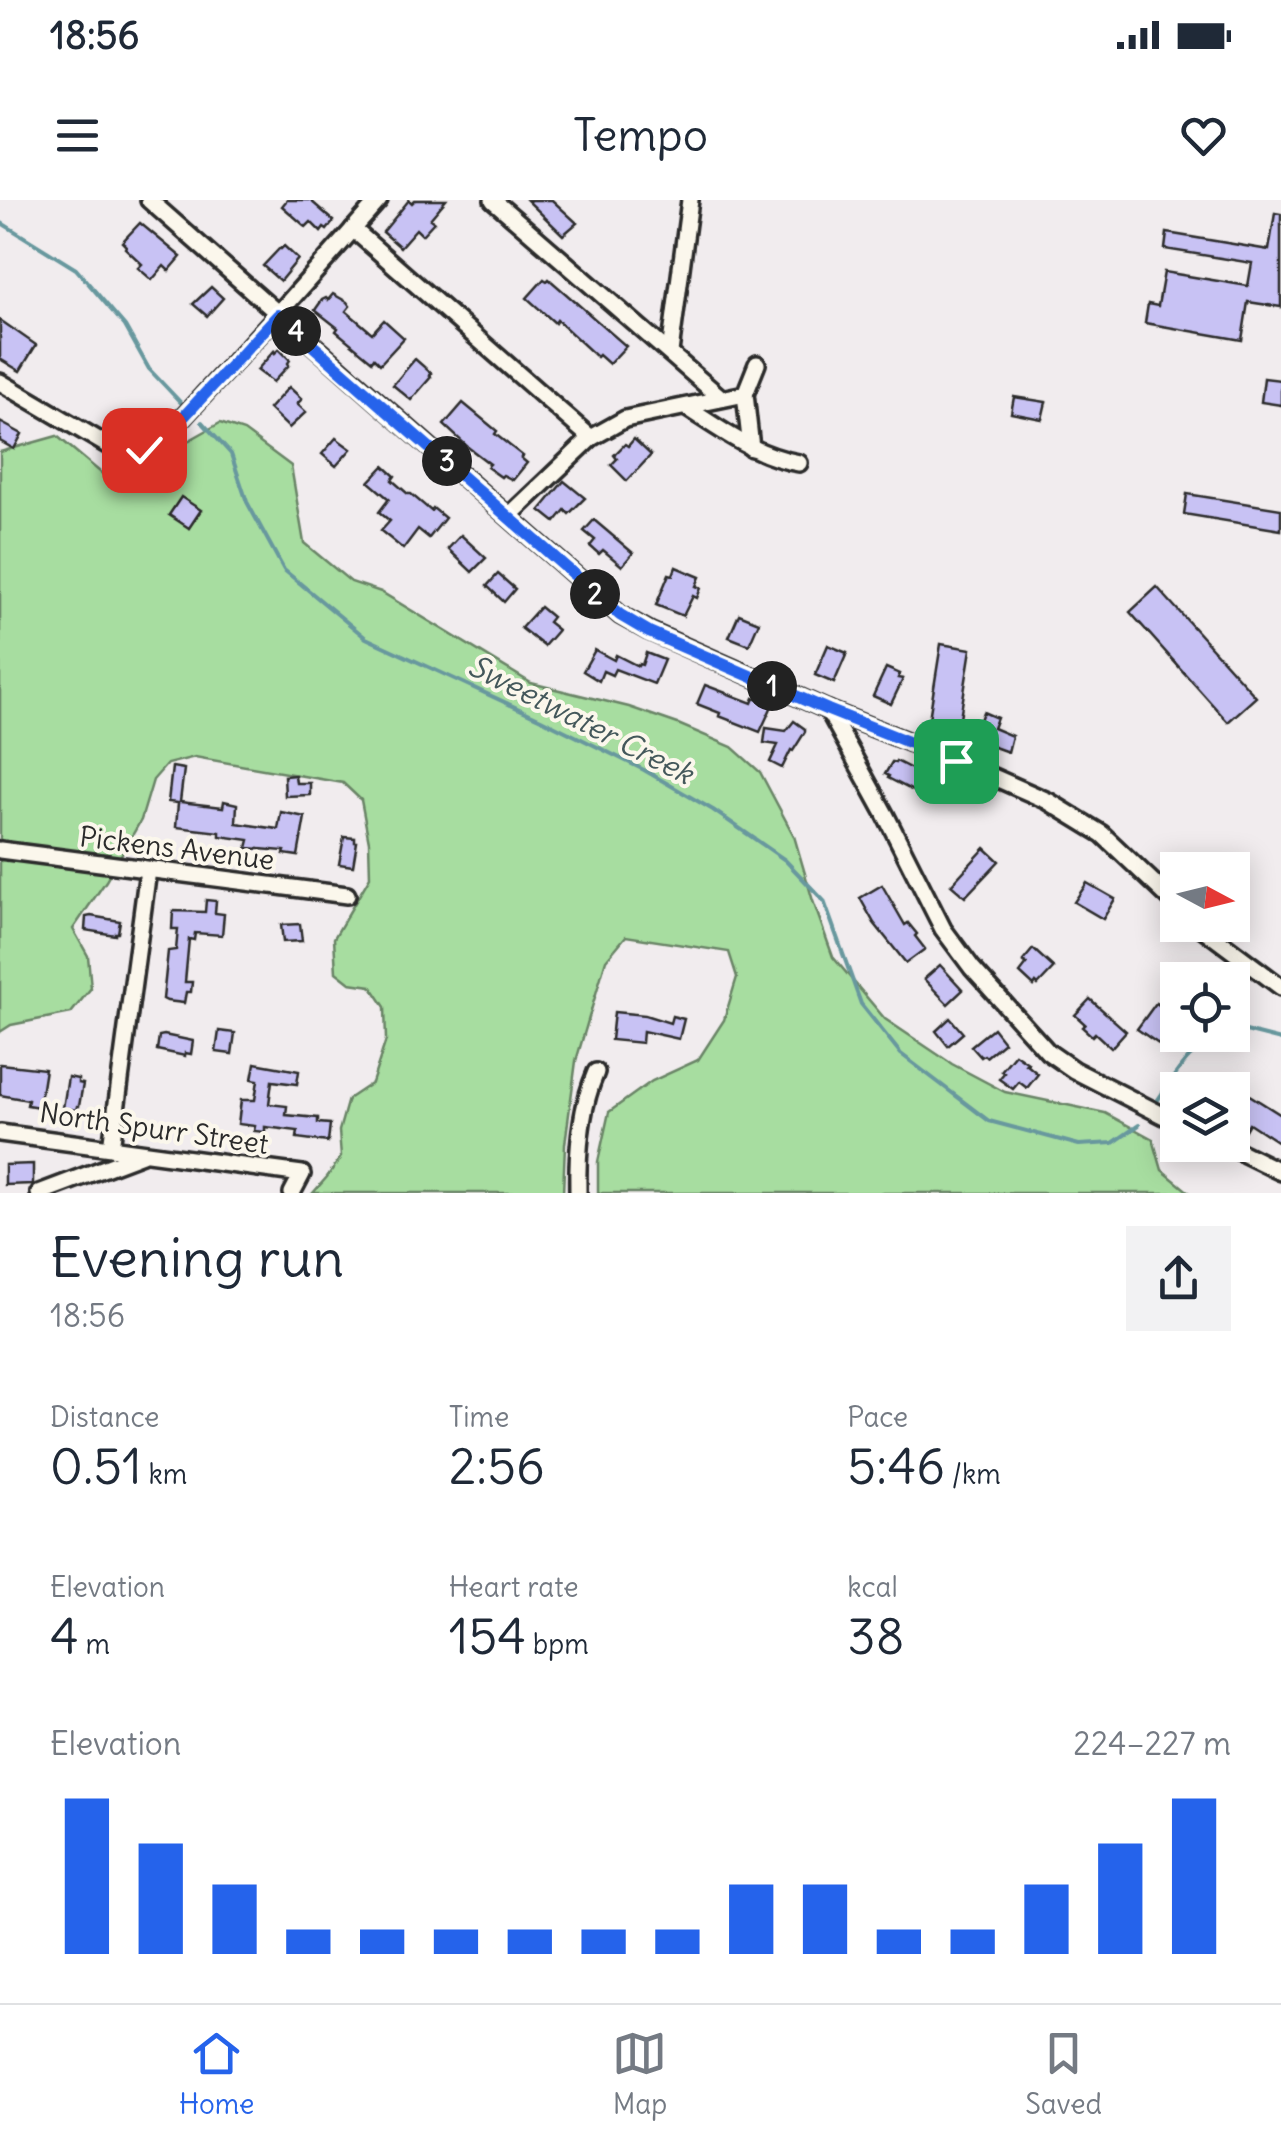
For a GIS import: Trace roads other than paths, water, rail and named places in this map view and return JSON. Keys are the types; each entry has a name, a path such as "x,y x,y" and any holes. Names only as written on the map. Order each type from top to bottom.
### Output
{"street":[{"path":"149,200 606,604 634,624 828,710 1048,800 1102,834 1160,889"},
{"path":"0,382 92,438 122,450 144,450 164,438 379,200"},
{"path":"493,200 721,398"},
{"path":"670,352 690,200"},
{"path":"353,229 591,438"},
{"path":"751,448 745,394 757,364"},
{"path":"509,516 591,438 625,420 745,394"},
{"path":"688,408 751,448 782,460 800,462"},
{"path":"828,710 943,929 972,968 1048,1052 1074,1070 1160,1114"},
{"name":"Pickens Avenue","path":"0,850 347,895"},
{"path":"111,1148 148,870"},
{"path":"1221,942 1281,987"},
{"path":"578,1193 583,1115 596,1072"},
{"name":"North Spurr Street","path":"0,1133 302,1174 292,1193"},
{"path":"39,1193 146,1152"},
{"path":"1250,1157 1281,1172"}],"waterway":[{"name":"Sweetwater Creek","path":"0,222 76,269 125,326 149,369 183,405"},
{"name":"Sweetwater Creek","path":"202,422 231,454 247,502 284,570 366,638 644,770 713,810 785,860 824,901 861,1004 901,1054 989,1121 1079,1145 1113,1143 1139,1125"},
{"name":"Sweetwater Creek","path":"1250,1032 1281,1040"},
{"name":"Sweetwater Creek","path":"1155,1104 1195,1052"}]}
